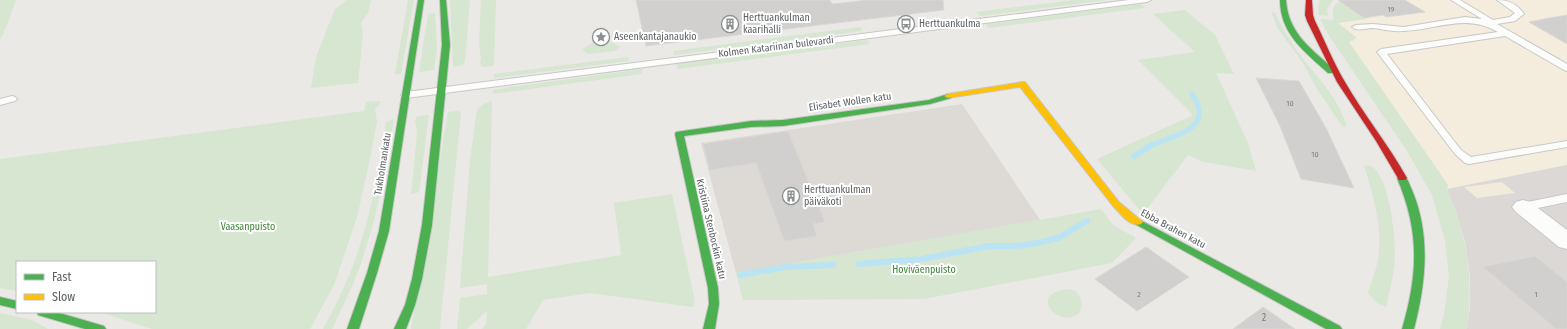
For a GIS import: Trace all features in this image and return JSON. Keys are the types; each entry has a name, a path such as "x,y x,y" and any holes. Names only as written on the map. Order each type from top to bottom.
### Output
{"main road":[{"name":"Tukholmankatu","path":"353,329 372,273 384,231 421,0"},
{"path":"400,329 410,305 422,253 446,45 443,0"},
{"path":"1283,0 1281,5 1282,11 1291,30 1301,44 1341,80"},
{"path":"1310,0 1309,15 1311,21 1341,80 1396,166 1410,199 1420,245 1421,272 1418,297 1408,329"},
{"name":"Elisabet Wollen katu","path":"679,134 751,124 783,123 930,102 952,94 1022,84"},
{"name":"Ebba Brahen katu","path":"1022,84 1116,204 1132,220 1336,329"},
{"name":"Kristiina Stenbockin katu","path":"679,134 713,288 714,304 709,329"},
{"path":"0,301 16,305"},
{"path":"45,313 100,329"}],"street":[{"path":"1523,207 1567,240"}],"lane":[{"name":"Kolmen Katariinan bulevardi","path":"406,95 1147,0"},
{"path":"1456,0 1506,33 1567,68"},
{"path":"1356,27 1373,26 1404,29 1465,19 1490,22 1512,19 1520,14 1515,8 1501,0"},
{"path":"1506,33 1381,52 1458,152 1469,161 1567,144"},
{"path":"0,102 12,99"},
{"path":"1523,207 1567,198"}],"shaded area":[{"path":"1343,0 1567,0 1567,165 1447,189 1448,184 1334,21"},
{"path":"962,104 1040,220 736,273 701,143"},
{"path":"1567,165 1567,329 1467,329 1470,307 1470,275 1465,242 1447,189"}],"green space":[{"path":"0,0 16,0 0,40"},
{"path":"347,0 371,0 368,13 361,23 363,35 358,83 311,88 316,57 335,9"},
{"path":"408,0 414,0 401,74 395,74"},
{"path":"450,0 470,0 465,61 463,65 453,67"},
{"path":"481,0 496,0 494,66 483,67 480,64 481,58 479,45"},
{"path":"1074,0 1108,0 980,16 976,12"},
{"path":"1320,0 1333,0 1327,9 1328,16 1318,14 1318,5"},
{"path":"1340,1 1366,19 1338,23 1357,38 1349,42 1448,185 1447,189 1460,224 1467,258 1470,292 1467,329 1440,329 1444,314 1449,277 1445,241 1432,195 1407,151 1326,31 1320,19 1334,20 1333,9"},
{"path":"1141,4 1145,8 989,28 986,24"},
{"path":"1185,10 1215,35 1234,74 1216,73 1248,143 1256,171 1204,162 1188,155 1143,214 1097,159 1193,115 1138,60 1195,52 1153,14"},
{"path":"1271,12 1275,13 1285,32 1299,53 1330,92 1342,114 1346,125 1345,127 1342,126 1314,84 1303,63 1278,29"},
{"path":"435,13 437,49 434,70 419,72 428,14"},
{"path":"860,27 862,31 674,55 673,51"},
{"path":"867,40 870,44 678,69 676,64"},
{"path":"609,41 620,47 616,51 588,54 582,50 593,42"},
{"path":"628,57 629,61 494,78 494,74"},
{"path":"642,69 642,74 493,94 493,90"},
{"name":"Vaasanpuisto","path":"380,101 379,106 375,109 377,122 357,217 334,285 310,329 152,329 103,313 156,313 156,261 16,261 16,291 0,288 0,159 364,111 366,102"},
{"path":"492,101 488,277 621,255 614,203 672,194 695,301 693,307 590,293 543,300 526,329 482,329 486,324 487,311 467,329 457,329 460,298 487,294 487,284 460,288 470,160 477,109 485,103"},
{"path":"458,111 461,113 440,329 411,329 448,112"},
{"path":"429,115 419,192 411,194 417,133 415,120 417,116"},
{"path":"394,119 379,200 363,258 351,289 332,329 323,329 353,267 365,230 386,122"},
{"path":"1367,165 1375,169 1382,179 1393,224 1395,255 1392,281 1386,307 1377,303 1368,293 1378,260 1379,236 1377,213 1364,166"},
{"name":"Hoviväenpuisto","path":"1101,209 1113,225 1136,238 1112,263 924,299 743,300 736,273"},
{"path":"1067,289 1076,291 1082,305 1078,314 1070,317 1063,317 1050,309 1048,303 1049,297 1055,292"},
{"path":"0,313 32,320 48,329 0,329"}],"sand":[{"path":"1502,182 1515,193 1477,198 1464,187"}],"building":[{"name":"Herttuankulman kaarihalli","path":"636,0 830,0 832,4 868,0 943,0 944,10 646,46"},
{"path":"1338,0 1405,0 1425,12 1364,18"},
{"path":"1567,15 1567,44 1529,22 1550,18"},
{"path":"1256,78 1299,81 1327,130 1354,188 1301,179 1280,126"},
{"name":"Herttuankulman päiväkoti","path":"788,131 825,222 813,224 817,236 784,241 756,163 710,170 703,144"},
{"path":"1146,247 1189,277 1137,311 1095,279"},
{"path":"1535,256 1567,282 1567,329 1556,329 1483,267"},
{"path":"1263,307 1295,329 1233,329"}],"waterway":[{"path":"1151,146 1181,134 1196,123 1199,116 1198,106 1192,94"},
{"path":"1134,156 1151,146"},
{"path":"859,264 922,259 989,246 1017,246 1037,243 1058,238 1087,221"},
{"path":"740,275 785,267 833,265"}],"traffic: fast":[{"path":"353,329 372,273 384,231 421,0"},
{"path":"400,329 410,305 417,279 427,225 446,45 443,0"},
{"path":"1283,0 1283,11 1286,22 1291,31 1298,40 1331,71"},
{"path":"709,329 714,304 713,288 679,134 751,124 783,123 930,102 948,96"},
{"path":"1402,178 1410,197 1415,215 1420,253 1417,291 1408,329"},
{"path":"1138,222 1336,329"},
{"path":"0,301 16,305"},
{"path":"45,313 100,329"}],"traffic: slow":[{"path":"948,96 1022,84 1116,204 1132,219 1138,222"}],"traffic: jam":[{"path":"1309,0 1309,15 1311,21 1341,82 1373,129 1402,178"}],"place":[{"name":"Herttuankulman kaarihalli","path":"730,24"},
{"name":"Herttuankulma","path":"906,24"},
{"name":"Aseenkantajanaukio","path":"601,37"},
{"name":"Herttuankulman päiväkoti","path":"791,196"}]}
